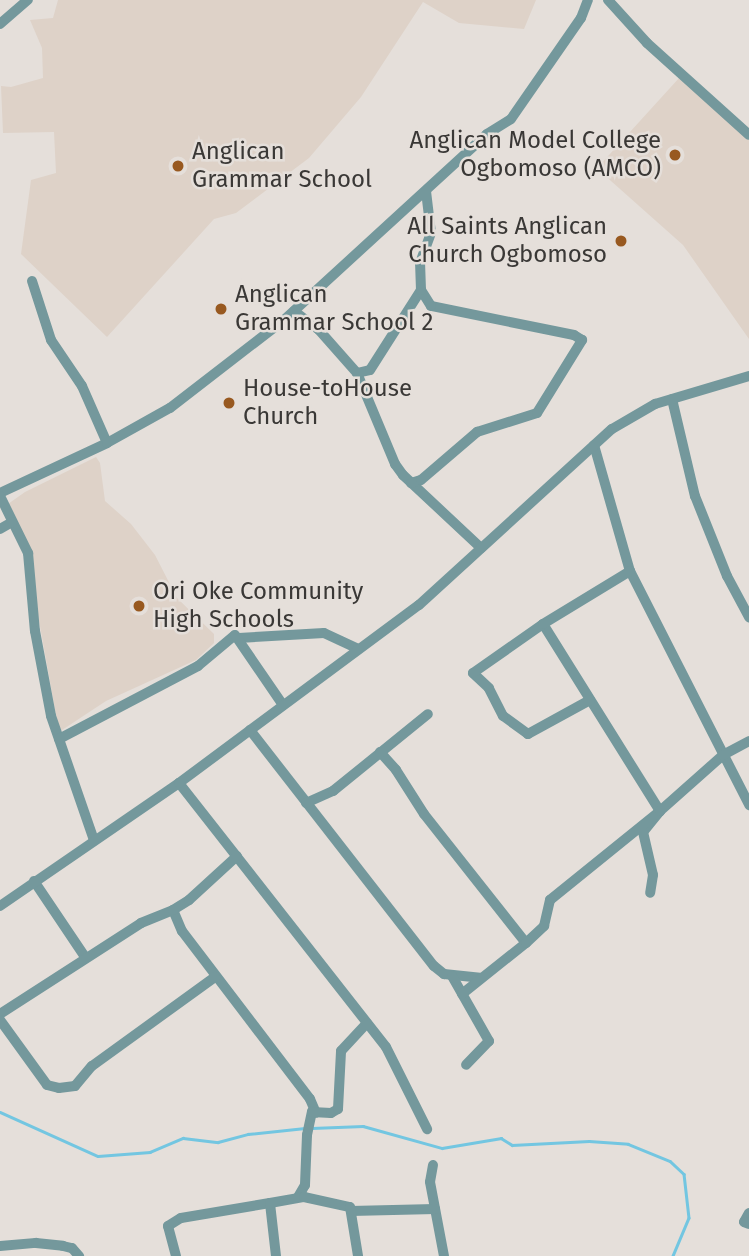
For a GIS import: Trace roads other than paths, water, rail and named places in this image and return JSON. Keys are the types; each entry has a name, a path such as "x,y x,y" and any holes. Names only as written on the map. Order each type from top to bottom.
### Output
{"street":[{"path":"0,24 28,0"},
{"path":"94,840 51,716 35,631 28,553 0,495 107,443 181,400 293,311 487,134 510,119 581,18 588,0"},
{"path":"608,0 647,43 749,135"},
{"path":"418,485 477,432 537,413 582,340 574,335 437,310 430,306 421,290 420,263 431,233 426,191"},
{"path":"32,281 51,340 82,386 107,443"},
{"path":"357,373 370,370 421,290"},
{"path":"293,311 319,330 357,373 395,464 481,548"},
{"path":"1,903 179,783 419,605 612,429 655,404 749,376"},
{"path":"672,399 695,496 722,565 749,617"},
{"path":"594,445 630,571 664,633 749,805"},
{"path":"0,529 12,522"},
{"path":"590,700 528,734 503,716 489,688 473,673 543,624 630,571"},
{"path":"543,624 660,811"},
{"path":"59,739 198,666 230,637 324,633 359,649"},
{"path":"239,638 283,705"},
{"path":"306,803 333,791 428,714"},
{"path":"250,730 434,965 452,976 480,978"},
{"path":"462,993 544,926 550,900 660,811 723,755 749,741"},
{"path":"380,752 396,770 424,814 526,943"},
{"path":"179,783 386,1048 427,1129"},
{"path":"650,893 653,875 643,832 660,811"},
{"path":"0,1014 141,923 173,911 237,856"},
{"path":"34,881 85,957"},
{"path":"173,911 182,931 310,1098 316,1112"},
{"path":"452,976 489,1041 466,1065"},
{"path":"0,1020 47,1085 59,1088 75,1086 92,1066 215,977"},
{"path":"298,1197 305,1185 307,1135 312,1112 331,1113 338,1108 341,1051 367,1023"},
{"path":"433,1165 430,1182 444,1256"},
{"path":"176,1256 168,1226 181,1217 298,1197 330,1200 350,1207 358,1256"},
{"path":"270,1203 276,1256"},
{"path":"351,1211 435,1209"},
{"path":"749,1213 744,1222 749,1224"},
{"path":"0,1246 36,1243 63,1246 72,1248 79,1256"}],"waterway":[{"path":"0,1112 98,1156 150,1152 183,1138 218,1142 248,1134 305,1128"},
{"path":"312,1128 363,1126 442,1148 501,1138 512,1145 589,1141 628,1144 670,1161 684,1174 689,1218 673,1256"}],"place":[{"name":"Anglican Model College Ogbomoso (AMCO)","path":"675,155"},
{"name":"Anglican Grammar School","path":"178,166"},
{"name":"All Saints Anglican Church Ogbomoso","path":"621,241"},
{"name":"Anglican Grammar School 2","path":"221,309"},
{"name":"House-toHouse Church","path":"229,403"},
{"name":"Ori Oke Community High Schools","path":"139,606"}]}
